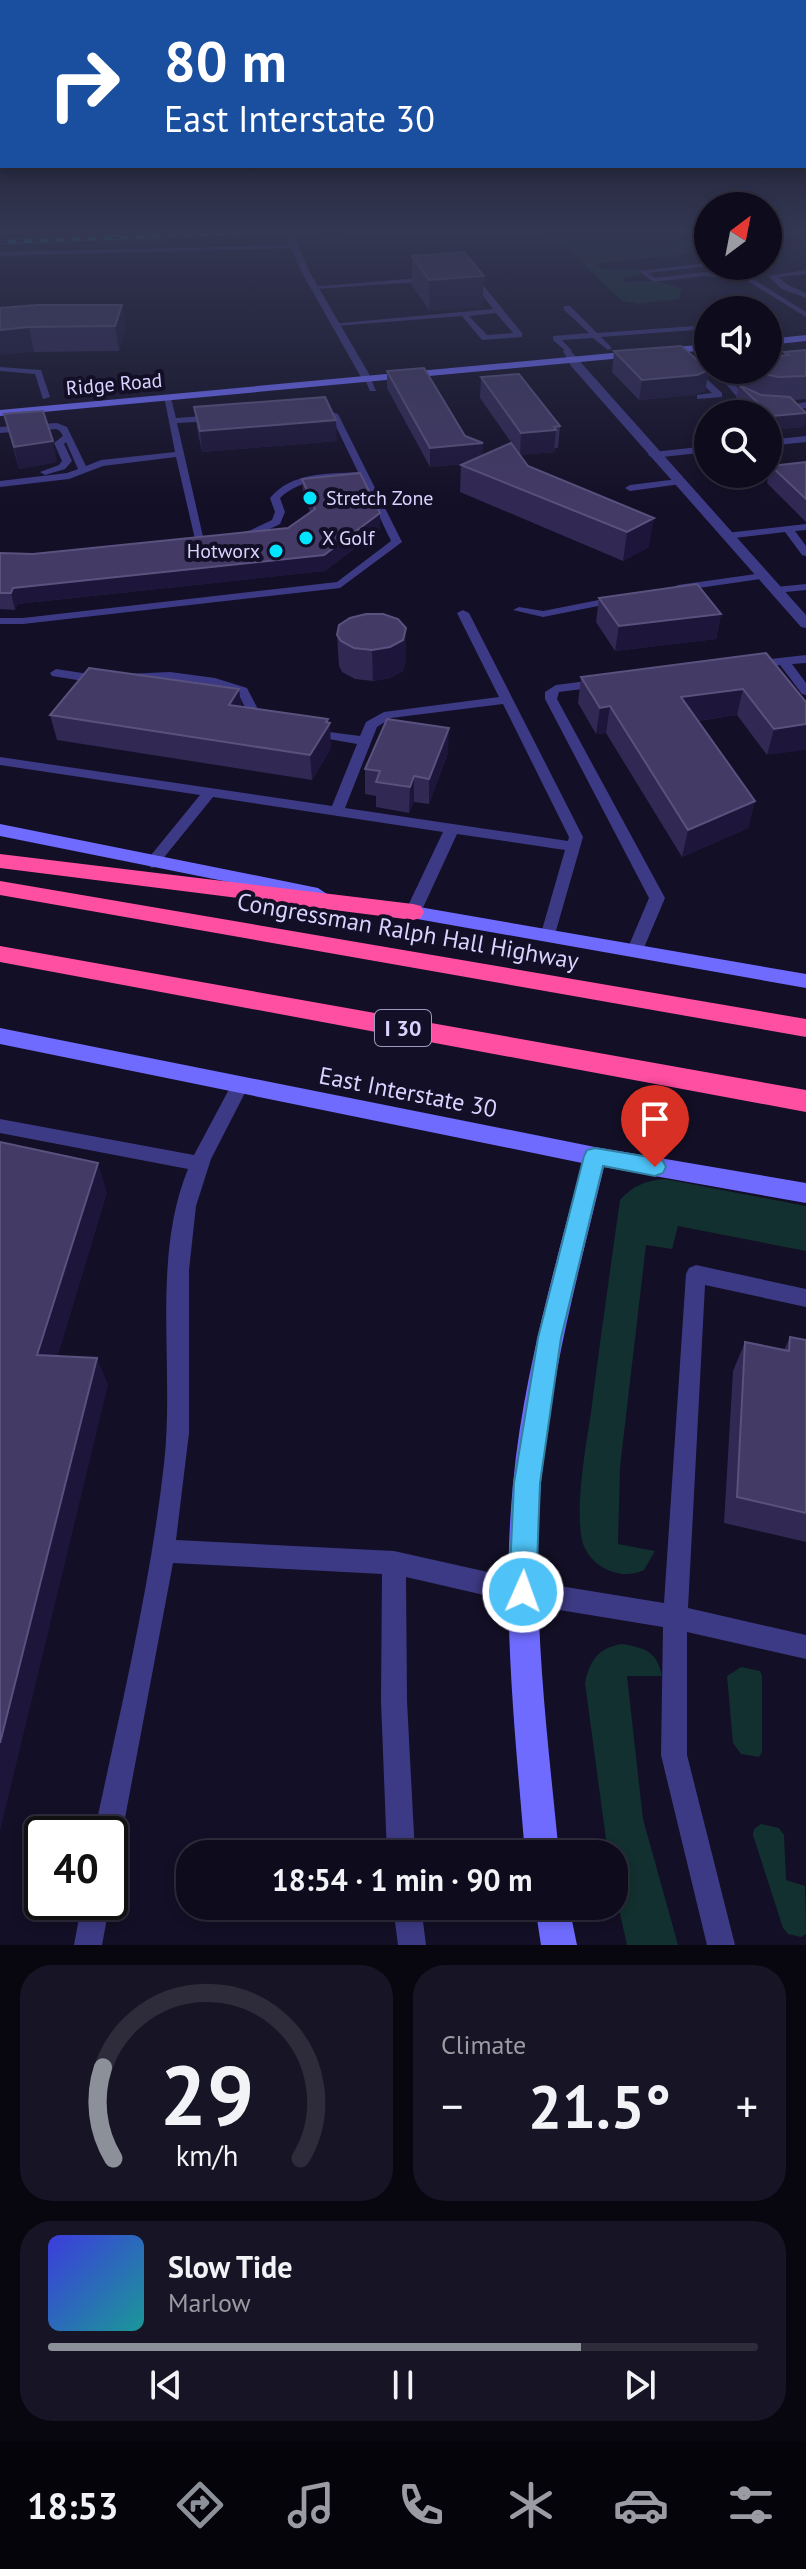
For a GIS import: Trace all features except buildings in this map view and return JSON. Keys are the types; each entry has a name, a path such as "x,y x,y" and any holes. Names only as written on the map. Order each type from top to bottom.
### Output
{"highway":[{"path":"0,861 413,912"},
{"name":"Congressman Ralph Hall Highway","path":"0,888 806,1028"},
{"name":"I 30","path":"0,954 806,1101"}],"main road":[{"path":"782,331 806,329"},
{"path":"782,341 806,338"},
{"name":"Ridge Road","path":"0,402 367,379 675,346 694,341"},
{"name":"Ridge Road","path":"0,413 426,374 570,356 608,348 694,347"},
{"path":"0,830 152,863 413,912 806,981"},
{"name":"East Interstate 30","path":"0,1036 595,1156 806,1193"},
{"path":"541,1840 522,1626 527,1483 550,1338 595,1156"},
{"path":"555,1920 559,1945"}],"street":[{"path":"333,321 367,379"},
{"path":"570,356 653,455 805,621"}],"lane":[{"path":"335,324 377,321"},
{"path":"470,321 485,338 519,335 507,321"},
{"path":"580,321 608,348"},
{"path":"570,356 556,338 694,328"},
{"path":"666,331 675,346 719,395 700,397"},
{"path":"0,369 38,372 46,397"},
{"path":"426,374 433,385"},
{"path":"727,384 744,400"},
{"path":"167,398 200,539"},
{"path":"782,407 806,405"},
{"path":"0,621 23,621 340,585 397,542 334,414 319,409 304,411"},
{"path":"174,421 232,417"},
{"path":"0,430 48,424 64,429 83,469"},
{"path":"0,478 44,473 62,467 67,461 59,443 67,436"},
{"path":"782,442 806,439"},
{"path":"653,455 694,451"},
{"path":"0,484 69,476 101,463 181,454"},
{"path":"226,536 253,533 276,522 280,512 275,498 283,488 301,480 364,475"},
{"path":"630,488 678,482"},
{"path":"726,536 806,527"},
{"path":"788,529 806,553"},
{"path":"185,541 213,538"},
{"path":"661,592 763,576"},
{"path":"776,590 806,587"},
{"path":"519,610 543,614 631,597"},
{"path":"463,613 576,837 548,937"},
{"path":"738,667 806,659"},
{"path":"783,661 806,691"},
{"path":"56,673 102,680 159,675 230,686 243,691 248,697 257,719 270,726 285,728"},
{"path":"617,681 556,689 551,692 551,699 657,898 635,950"},
{"path":"337,811 371,725 388,715 508,700"},
{"path":"301,731 364,741"},
{"path":"0,761 575,847"},
{"path":"152,863 210,792"},
{"path":"413,912 452,828"},
{"path":"112,1816 164,1551 179,1439 181,1244 186,1204 199,1164 240,1085"},
{"path":"0,1126 199,1164"},
{"path":"721,1945 674,1755 675,1617 696,1274 806,1298"},
{"path":"164,1551 394,1563 523,1592 675,1617 806,1647"},
{"path":"394,1563 394,1701 400,1840"},
{"path":"88,1945 93,1920"},
{"path":"409,1920 412,1945"}],"green space":[{"path":"665,1179 806,1206 806,1251 678,1226 672,1249 646,1245 620,1467 618,1544 655,1551 644,1570 615,1573 598,1564 585,1549 580,1526 582,1476 620,1200 640,1185"},
{"path":"622,1644 649,1652 657,1661 662,1676 627,1676 643,1819 678,1945 627,1945 621,1920 628,1920 628,1840 606,1840 585,1683 596,1656"},
{"path":"741,1667 760,1671 762,1676 762,1752 759,1757 741,1754 733,1743 727,1676"},
{"path":"761,1824 779,1828 784,1835 786,1880 805,1886 806,1934 801,1937 788,1934 783,1928 753,1835 754,1829"}],"place":[{"name":"Stretch Zone","path":"310,498"},
{"name":"X Golf","path":"306,538"},
{"name":"Hotworx","path":"276,551"}],"route":[{"path":"523,1592 527,1483 550,1338 595,1156 655,1167"}]}
